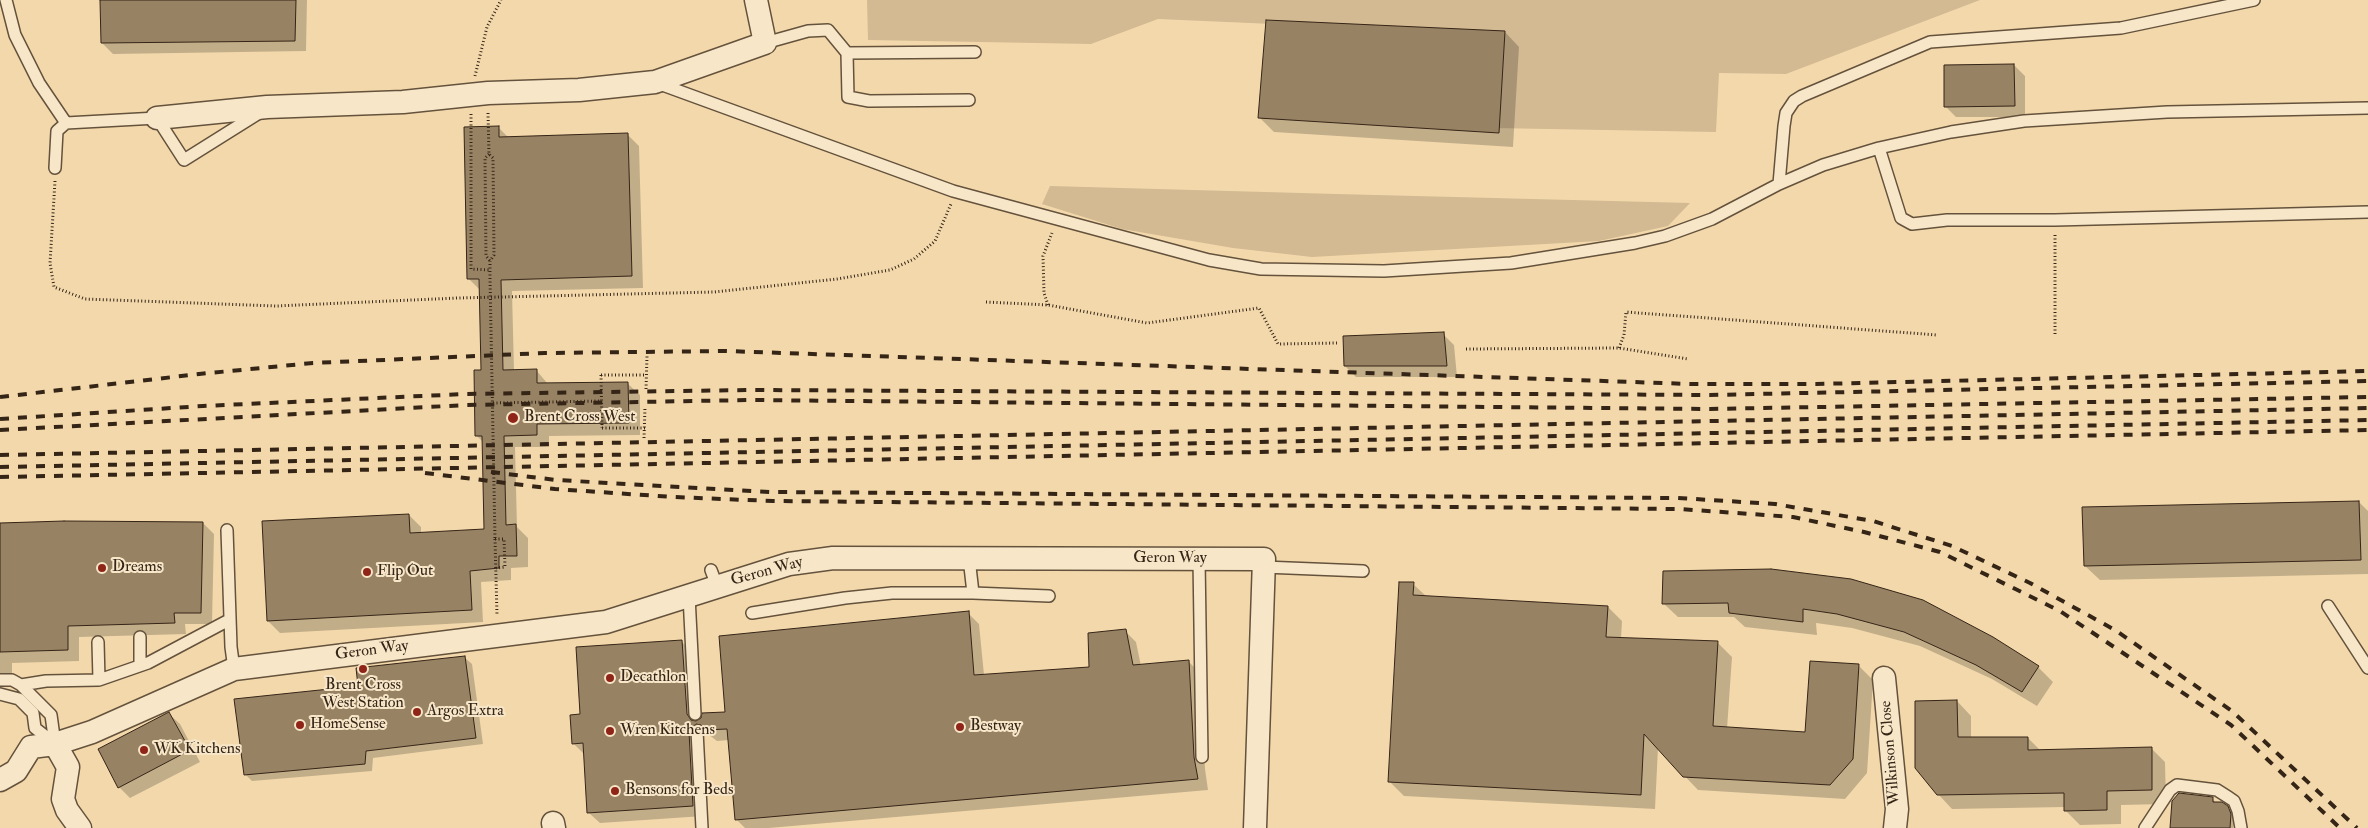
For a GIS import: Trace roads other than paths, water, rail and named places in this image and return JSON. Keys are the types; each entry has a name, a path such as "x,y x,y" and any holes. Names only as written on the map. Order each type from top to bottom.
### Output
{"street":[{"path":"157,118 267,107 403,102 479,94 579,90 655,82 766,44 756,0"},
{"name":"Geron Way","path":"0,780 16,771 31,746 55,744 92,732 234,669 606,622 689,596 714,578 789,564 833,558 1264,559 1264,567"},
{"path":"1255,828 1264,567"},
{"name":"Wilkinson Close","path":"1884,678 1897,808 1895,828"},
{"path":"55,744 68,767 63,799 67,810 80,828"}],"lane":[{"path":"6,0 15,35 39,83 66,123"},
{"path":"1779,184 1786,113 1794,101 1930,42 2121,28 2254,0"},
{"path":"766,44 808,32 828,30 847,53 848,97 869,100 970,100"},
{"path":"847,53 975,52"},
{"path":"655,82 953,191 1208,260 1261,269 1384,271 1511,262 1635,243 1665,236 1712,219 1779,184 1823,165 1879,148 1951,132 2024,121 2167,112 2368,108"},
{"path":"55,168 57,131 66,123 157,118 184,160 267,107"},
{"path":"1879,148 1900,214 1906,222 1912,224 1947,220 2055,220 2368,212"},
{"path":"227,530 229,620 234,669"},
{"path":"968,558 973,593"},
{"path":"1199,559 1202,758"},
{"path":"1264,567 1363,571"},
{"path":"752,613 846,598 892,593 973,593 1049,596"},
{"path":"689,596 695,714"},
{"path":"2328,606 2368,668"},
{"path":"21,685 46,680 99,680 140,665 229,620"},
{"path":"140,637 140,665"},
{"path":"98,642 99,680"},
{"path":"0,680 12,680 21,685 52,715 55,744"},
{"path":"0,694 19,699 33,713 35,728 55,744"},
{"path":"697,731 702,828"},
{"path":"2145,828 2170,790 2177,785 2217,790 2234,801 2241,828"}],"railway":[{"path":"0,397 313,363 545,353 725,351 1691,384 1816,384 2368,371"},
{"path":"0,419 203,406 465,394 751,390 1710,395 2368,381"},
{"path":"0,430 466,405 751,400 1710,409 2368,397"},
{"path":"0,455 2368,408"},
{"path":"0,467 2368,420"},
{"path":"0,477 2368,430"},
{"path":"491,472 556,480 770,492 1678,498 1775,504 1873,521 1952,546 2030,583 2115,630 2232,711 2357,828"},
{"path":"425,473 555,489 673,497 773,501 1679,509 1793,517 1864,532 1940,552 2060,611 2231,725 2340,828"}],"place":[{"name":"Brent Cross West","path":"513,418"},
{"name":"Dreams","path":"102,568"},
{"name":"Flip Out","path":"367,572"},
{"name":"Brent Cross West Station","path":"363,669"},
{"name":"Decathlon","path":"610,678"},
{"name":"Argos Extra","path":"417,712"},
{"name":"HomeSense","path":"300,725"},
{"name":"Bestway","path":"960,727"},
{"name":"Wren Kitchens","path":"610,731"},
{"name":"WK Kitchens","path":"144,750"},
{"name":"Bensons for Beds","path":"615,791"}]}
